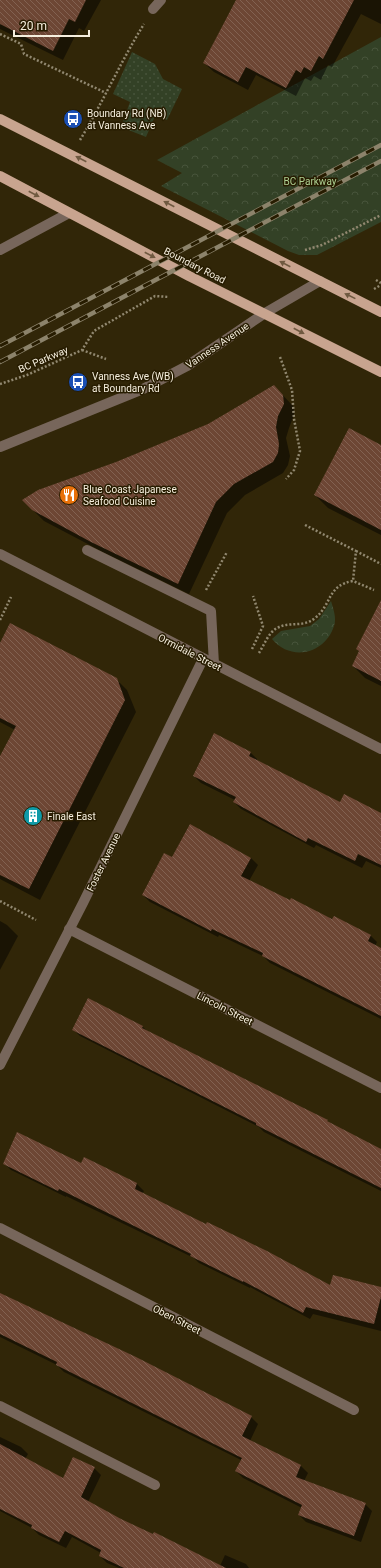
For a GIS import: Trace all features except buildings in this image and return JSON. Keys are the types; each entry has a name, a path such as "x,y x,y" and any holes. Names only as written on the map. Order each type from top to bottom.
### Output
{"main road":[{"path":"0,119 72,154 381,312"},
{"name":"Boundary Road","path":"0,176 189,276 381,372"}],"street":[{"path":"153,9 161,0"},
{"path":"0,250 69,213"},
{"name":"Vanness Avenue","path":"0,447 143,389 187,366 265,313 320,281"},
{"path":"87,550 211,611 214,664"},
{"name":"Ormidale Street","path":"0,554 381,749"},
{"name":"Foster Avenue","path":"0,1065 203,659"},
{"name":"Lincoln Street","path":"69,929 381,1088"},
{"name":"Oben Street","path":"0,1228 354,1410"},
{"path":"0,1406 155,1485"}],"path":[{"path":"72,154 127,52 153,9"},
{"path":"0,34 21,44 24,54 106,93"},
{"path":"305,250 322,245 381,215"},
{"path":"374,289 381,284 376,280"},
{"name":"BC Parkway","path":"0,384 27,375 82,350 94,330 156,296 169,296"},
{"path":"82,350 106,359"},
{"path":"280,357 292,390 294,419 300,451 294,470 286,479"},
{"path":"304,525 381,564"},
{"path":"353,580 356,551"},
{"path":"198,605 227,552"},
{"path":"259,653 267,639 276,628 288,625 306,624 317,617 335,588 353,580 374,590"},
{"path":"252,649 263,626 253,596"},
{"path":"0,620 12,597"},
{"path":"0,902 36,920"}],"green space":[{"name":"BC Parkway","path":"381,37 381,222 317,255 299,255 288,251 161,186 182,173 157,160"},
{"path":"132,52 155,64 163,79 182,89 167,120 155,116 146,137 121,127 130,102 113,94"},
{"path":"331,601 334,610 335,623 330,636 323,643 307,652 298,652 288,651 272,639 281,631 310,626 319,619"}],"railway":[{"path":"0,346 381,145"},
{"path":"0,362 381,161"}],"place":[{"name":"Boundary Rd (NB) at Vanness Ave","path":"73,119"},
{"name":"Vanness Ave (WB) at Boundary Rd","path":"78,382"},
{"name":"Blue Coast Japanese Seafood Cuisine","path":"69,495"},
{"name":"Finale East","path":"33,816"}]}
